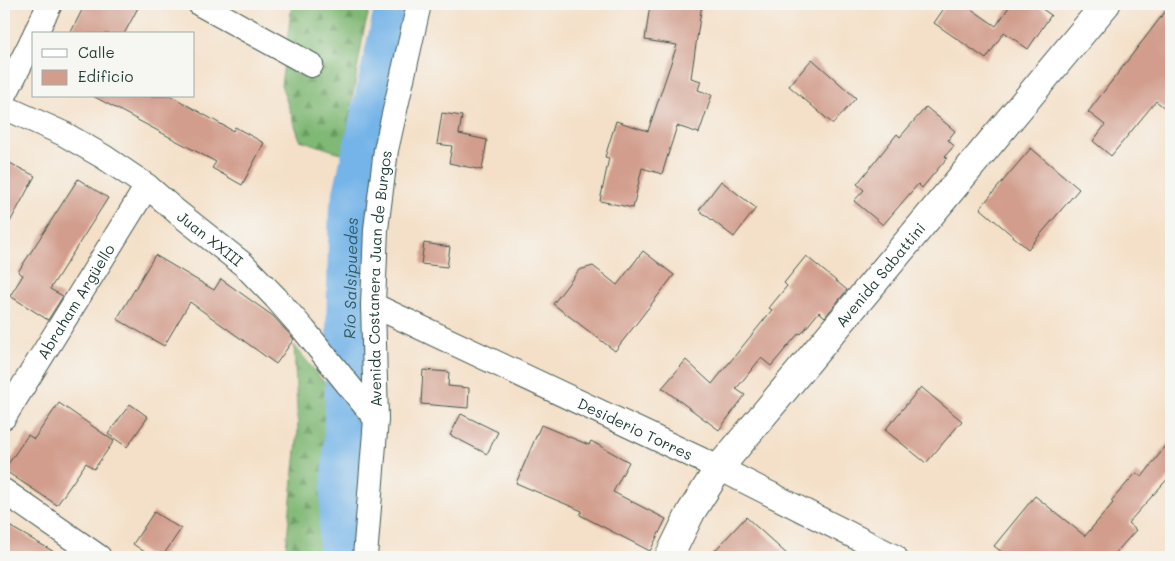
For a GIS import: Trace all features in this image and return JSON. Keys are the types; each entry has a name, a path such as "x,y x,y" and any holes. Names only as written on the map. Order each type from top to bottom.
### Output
{"street":[{"path":"36,32 50,4"},
{"path":"200,4 311,65"},
{"name":"Avenida Costanera Juan de Burgos","path":"366,557 372,305 376,229 386,150 418,4"},
{"name":"Avenida Sabattini","path":"669,557 691,512 719,468 1106,4"},
{"path":"4,96 32,39"},
{"name":"Juan XXIII","path":"4,107 64,134 104,157 147,186 244,265 304,330 370,412"},
{"name":"Abraham Argüello","path":"4,417 147,186"},
{"name":"Desiderio Torres","path":"372,305 719,468 895,557"},
{"path":"4,491 98,557"}],"green space":[{"path":"292,4 371,4 364,30 343,154 300,140 281,85"},
{"path":"294,345 359,426 349,557 285,557 298,431"}],"building":[{"path":"85,4 140,4 125,32 71,32"},
{"path":"650,4 702,4 691,78 701,81 698,90 712,95 699,133 677,126 662,174 642,168 633,208 600,201 609,158 605,157 616,121 648,131 677,45 645,40"},
{"path":"947,4 964,4 996,26 1011,4 1035,4 1051,15 1028,49 1004,32 986,59 934,23"},
{"path":"1171,4 1171,113 1156,101 1111,156 1093,141 1105,125 1088,112"},
{"path":"812,59 856,98 833,124 789,86"},
{"path":"97,98 175,98 233,131 235,127 264,143 242,185 212,168 216,162"},
{"path":"926,107 955,131 948,140 954,146 945,156 947,158 922,188 918,184 883,225 854,201 864,190 857,184 897,134 900,137"},
{"path":"442,113 462,116 459,134 487,140 482,170 449,163 452,146 437,144"},
{"path":"1031,148 1079,189 1028,249 980,208"},
{"path":"4,160 35,176 4,233"},
{"path":"78,179 108,198 50,289 63,296 48,320 10,296 23,275 18,272"},
{"path":"721,181 756,208 734,237 699,210"},
{"path":"424,243 450,247 447,267 421,264"},
{"path":"643,251 674,275 615,351 553,304 579,270 593,266 617,285"},
{"path":"155,255 214,290 221,279 273,316 294,339 276,364 190,302 164,346 117,319"},
{"path":"806,256 847,290 825,317 819,312 771,366 761,358 736,389 745,395 719,430 662,388 686,360 712,384 772,310 769,308 787,286 784,283"},
{"path":"423,370 449,372 448,386 469,388 468,408 421,404"},
{"path":"921,387 962,421 926,463 885,430"},
{"path":"59,403 114,441 94,469 86,463 57,505 4,470 28,435 34,439"},
{"path":"130,404 148,417 127,447 108,434"},
{"path":"461,414 498,432 487,454 450,435"},
{"path":"541,425 589,445 591,441 629,462 613,492 666,519 650,551 580,515 582,511 516,483"},
{"path":"1171,439 1171,475 1128,523 1136,530 1112,557 1008,557 994,546 1035,496 1085,536 1113,503 1111,501 1136,473 1142,477"},
{"path":"154,512 181,529 162,557 152,557 133,544"},
{"path":"746,517 790,557 709,557"},
{"path":"4,523 63,557 4,557"}],"waterway":[{"name":"Río Salsipuedes","path":"340,557 346,445 351,214 398,4"}]}
